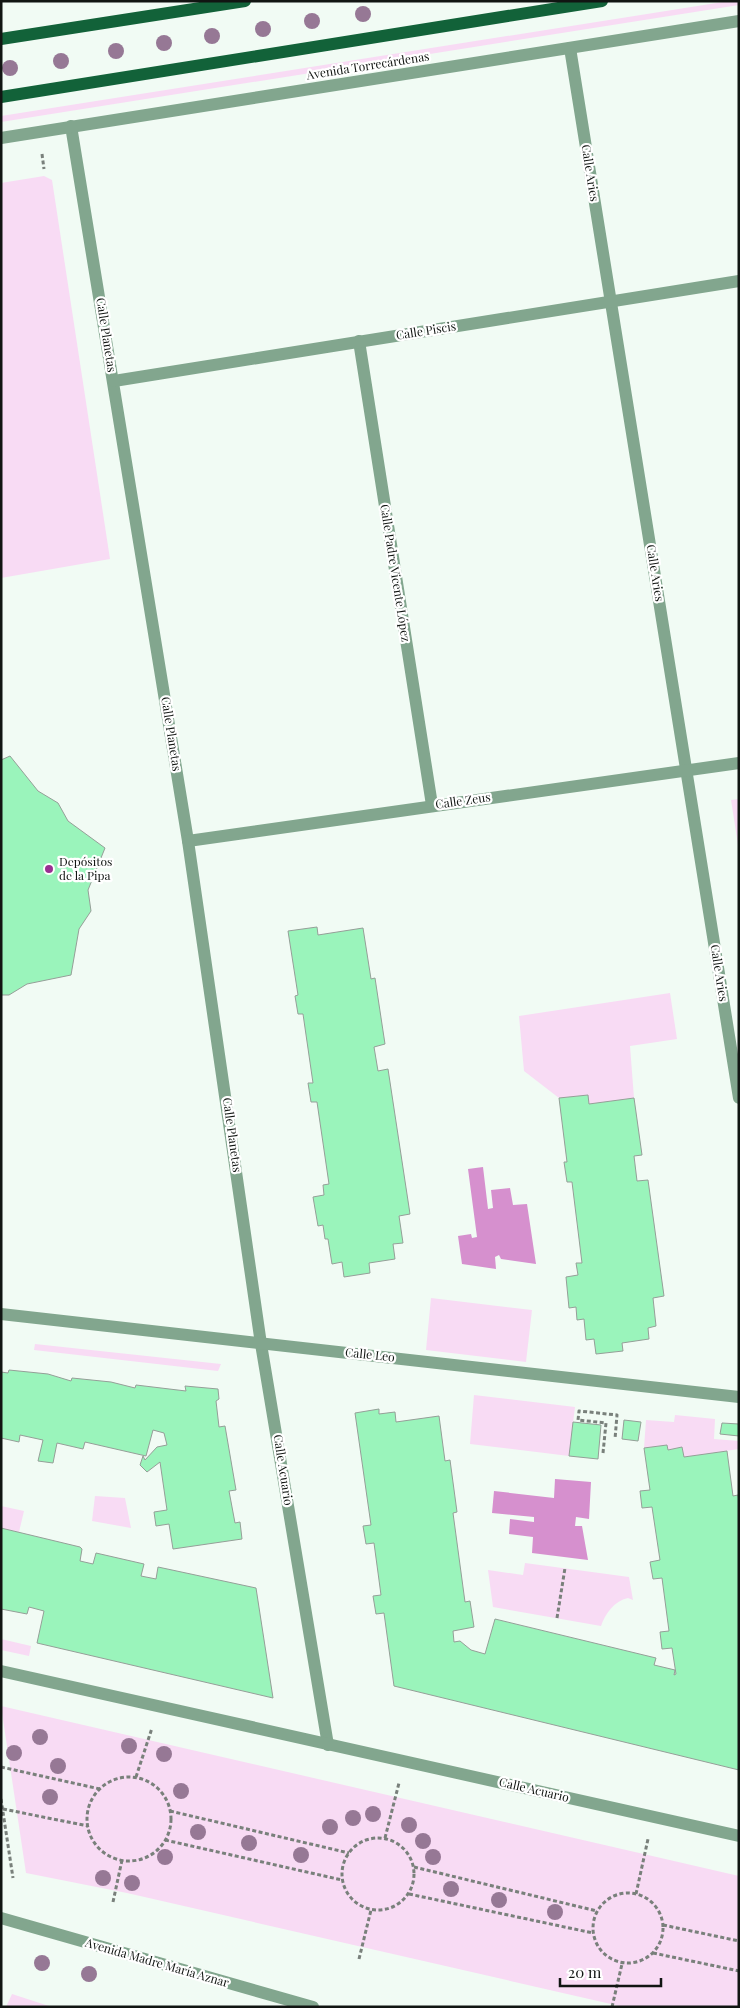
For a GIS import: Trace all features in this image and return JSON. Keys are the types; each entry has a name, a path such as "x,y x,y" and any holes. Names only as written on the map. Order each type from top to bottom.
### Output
{"main road":[{"path":"1,38 245,1"},
{"path":"1,97 602,1"}],"street":[{"name":"Avenida Torrecárdenas","path":"1,138 739,21"},
{"name":"Calle Aries","path":"570,48 739,1098"},
{"name":"Calle Planetas","path":"71,126 188,841 261,1344"},
{"name":"Calle Piscis","path":"114,381 739,281"},
{"name":"Calle Padre Vicente López","path":"359,341 432,805"},
{"name":"Calle Zeus","path":"188,841 739,763"},
{"name":"Calle Leo","path":"1,1314 739,1397"},
{"name":"Calle Acuario","path":"261,1344 328,1745"},
{"name":"Calle Acuario","path":"1,1671 739,1836"},
{"name":"Avenida Madre María Aznar","path":"1,1918 313,2007"}],"path":[{"path":"43,156 44,169"},
{"path":"603,1453 606,1423 578,1420 579,1411 617,1413 614,1440"},
{"path":"557,1618 565,1568"},
{"path":"136,1777 159,1706"},
{"path":"385,1838 404,1761"},
{"path":"1,1767 100,1789"},
{"path":"136,1777 146,1780 162,1793 170,1811 169,1831 159,1848 141,1858 122,1860 112,1857 96,1844 88,1826 90,1802 100,1789 117,1779 136,1777"},
{"path":"1,1799 13,1878"},
{"path":"3,1809 88,1826"},
{"path":"170,1811 349,1853"},
{"path":"636,1894 653,1817"},
{"path":"385,1838 406,1850 414,1867 414,1884 409,1894 393,1908 371,1910 352,1900 342,1880 342,1870 349,1853 362,1841 385,1838"},
{"path":"165,1840 342,1880"},
{"path":"113,1902 122,1860"},
{"path":"414,1867 597,1911"},
{"path":"621,1893 636,1894 649,1900 656,1907 663,1925 660,1944 644,1960 622,1964 611,1960 602,1953 596,1944 592,1922 597,1911 612,1896 621,1893"},
{"path":"409,1894 593,1933"},
{"path":"359,1959 371,1910"},
{"path":"663,1925 739,1941"},
{"path":"653,1953 739,1972"},
{"path":"612,2007 622,1964"}],"shaded area":[{"path":"729,1 739,1 739,5 1,122 1,116"},
{"path":"44,176 52,180 110,559 1,578 1,183"},
{"path":"739,799 739,851 731,800"},
{"path":"670,993 677,1039 630,1046 634,1098 589,1104 588,1095 559,1098 524,1071 519,1016"},
{"path":"483,1167 488,1209 493,1208 491,1190 510,1188 513,1205 527,1204 536,1264 501,1259 499,1255 495,1257 496,1269 462,1264 458,1236 471,1234 472,1238 477,1237 468,1169"},
{"path":"431,1298 532,1310 526,1362 426,1350"},
{"path":"35,1344 221,1364 218,1371 34,1350"},
{"path":"474,1395 575,1407 569,1456 470,1444"},
{"path":"675,1415 715,1419 714,1439 739,1441 739,1449 684,1457 682,1447 668,1450 667,1445 644,1448 646,1420 674,1422"},
{"path":"555,1479 591,1482 589,1519 576,1517 575,1526 582,1526 588,1560 532,1553 533,1537 509,1534 510,1519 534,1522 534,1517 492,1513 494,1491 554,1498"},
{"path":"95,1496 125,1498 131,1528 92,1521"},
{"path":"1,1506 24,1511 19,1532 1,1528"},
{"path":"525,1563 629,1577 633,1600 628,1598 614,1605 601,1626 493,1607 488,1570 523,1575"},
{"path":"1,1639 31,1646 29,1656 1,1650"},
{"path":"1,1706 739,1876 739,2007 624,2007 127,1893 26,1873"},
{"path":"12,1994 52,2007 6,2007"}],"building":[{"name":"Depósitos de la Pipa","path":"10,756 38,791 58,803 68,821 105,848 88,890 91,911 79,929 71,975 27,984 9,995 1,995 1,760"},
{"path":"317,927 318,935 363,928 371,979 375,978 385,1044 374,1047 378,1071 388,1069 410,1214 399,1216 403,1243 393,1244 395,1259 369,1263 370,1273 344,1277 342,1262 332,1264 328,1239 325,1239 323,1225 318,1226 313,1197 324,1195 323,1185 329,1184 317,1102 311,1102 308,1083 313,1083 303,1014 298,1014 295,996 298,995 288,931"},
{"path":"588,1095 589,1104 634,1098 642,1155 634,1156 637,1181 648,1180 664,1296 653,1298 656,1326 648,1328 649,1339 622,1343 623,1351 596,1354 594,1339 586,1340 584,1319 577,1320 576,1307 569,1308 566,1277 578,1275 576,1263 582,1263 572,1182 567,1182 564,1162 567,1162 559,1098"},
{"path":"9,1370 48,1374 71,1381 72,1378 111,1382 135,1388 136,1385 186,1391 185,1386 218,1389 219,1399 216,1401 219,1427 225,1426 236,1490 229,1491 235,1523 240,1522 242,1539 173,1549 169,1524 156,1526 154,1512 167,1510 160,1462 147,1472 140,1465 143,1456 145,1460 157,1447 167,1445 164,1433 153,1430 146,1456 85,1442 83,1449 57,1443 53,1463 38,1461 43,1440 20,1435 19,1442 1,1438 1,1372 8,1373"},
{"path":"379,1409 379,1414 395,1412 396,1422 439,1416 445,1461 450,1460 457,1512 453,1513 465,1602 470,1601 474,1627 453,1631 454,1642 460,1641 471,1650 485,1654 495,1619 656,1658 654,1665 675,1670 674,1675 676,1674 672,1648 662,1649 660,1632 669,1631 662,1578 653,1579 650,1562 660,1560 652,1507 642,1508 640,1491 650,1490 644,1448 667,1445 668,1450 682,1447 684,1457 727,1451 733,1496 738,1495 739,1501 739,1770 394,1686 384,1613 376,1614 373,1596 381,1595 374,1543 366,1544 363,1526 371,1525 355,1413"},
{"path":"624,1420 641,1422 638,1441 622,1439"},
{"path":"573,1422 601,1425 598,1459 569,1456"},
{"path":"722,1423 739,1424 739,1436 720,1434"},
{"path":"1,1528 80,1547 82,1549 80,1561 93,1564 96,1553 144,1564 141,1576 156,1579 158,1567 256,1588 273,1698 37,1643 44,1611 29,1607 27,1614 1,1609"}],"place":[{"name":"Depósitos de la Pipa","path":"49,869"}]}
